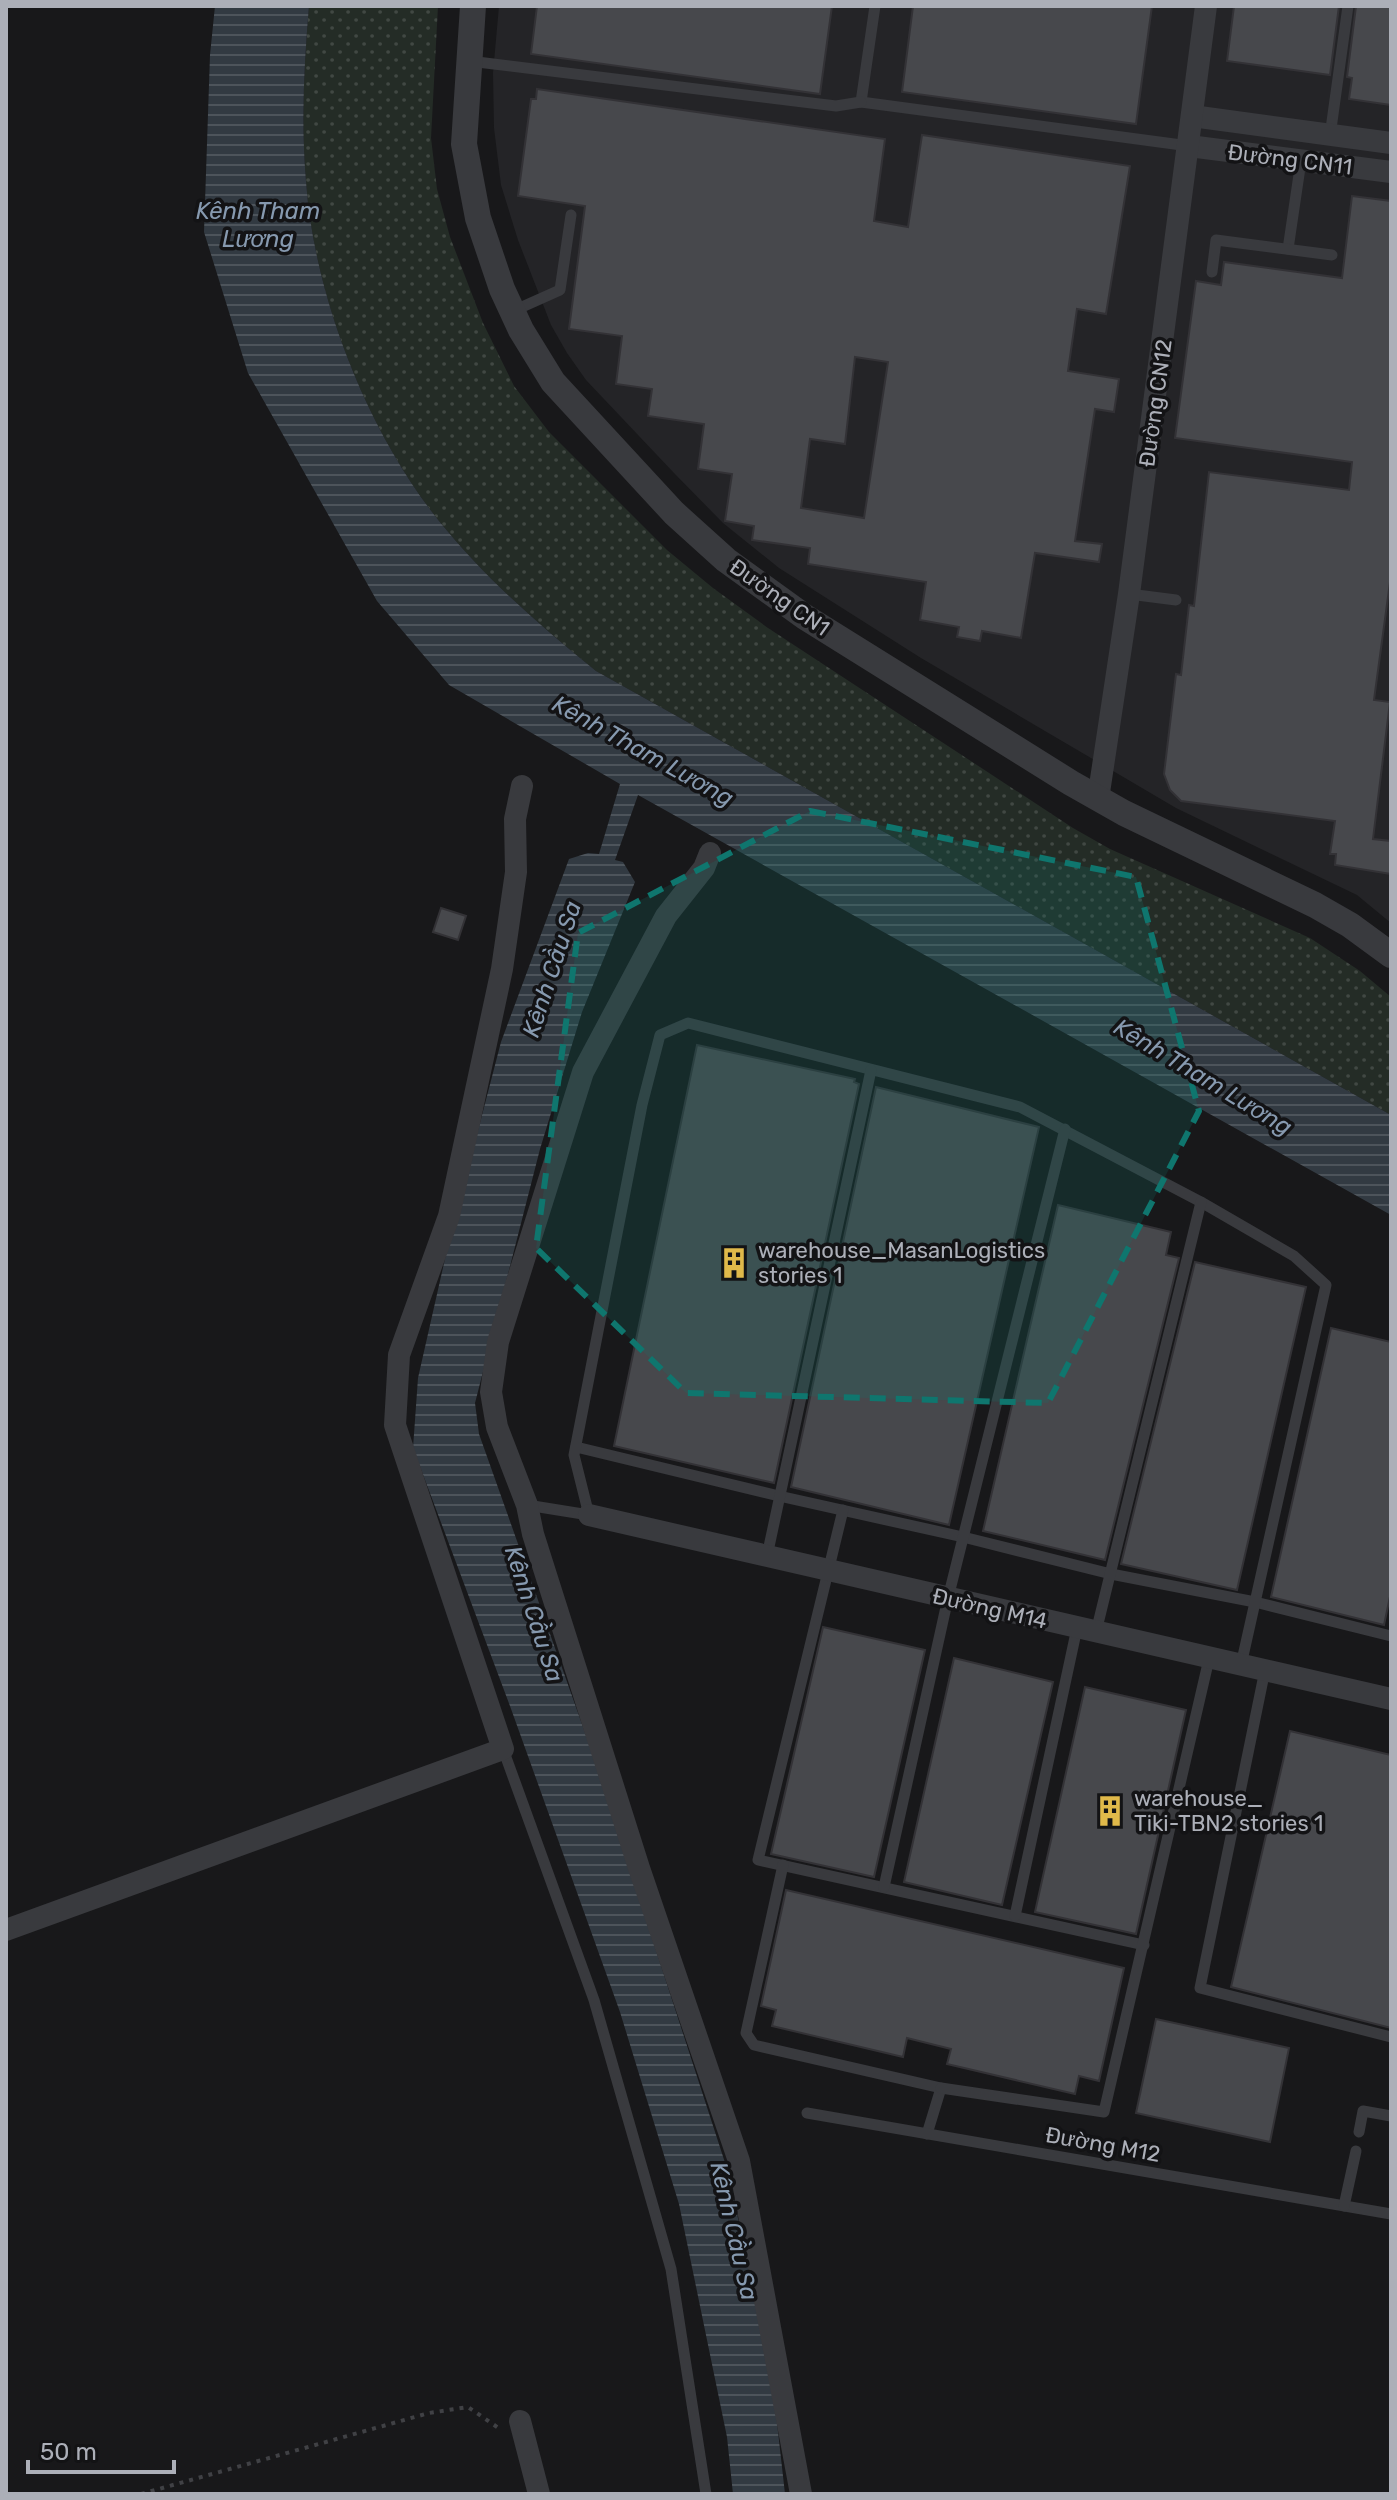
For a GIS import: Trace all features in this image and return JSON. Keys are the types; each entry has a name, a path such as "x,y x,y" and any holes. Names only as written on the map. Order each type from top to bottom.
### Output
{"street":[{"name":"Đường CN1","path":"473,6 464,122 466,167 485,244 512,311 536,357 565,397 674,513 726,560 805,617 1098,799 1315,905 1350,925 1391,955"},
{"name":"Đường CN12","path":"1098,799 1129,594 1206,6"},
{"name":"Đường CN11","path":"1192,116 1391,143"},
{"name":"Đường CN11","path":"1189,146 1391,172"},
{"path":"6,1930 503,1749 395,1425 399,1355 449,1216 502,969 516,872 515,819 522,786"},
{"path":"710,853 704,868 666,916 583,1072 498,1342 491,1392 497,1427 527,1505 533,1534 634,1853 739,2161 801,2494"},
{"name":"Đường M14","path":"589,1515 1209,1659 1390,1694"},
{"path":"520,2421 539,2494"}],"lane":[{"path":"861,102 875,6"},
{"path":"1330,136 1348,6"},
{"path":"468,61 836,106 861,102 1189,146"},
{"path":"1288,249 1301,161"},
{"path":"512,311 560,290 571,215"},
{"path":"1212,272 1216,240 1332,255"},
{"path":"1129,594 1176,600"},
{"path":"527,1505 589,1515 574,1455 642,1105 660,1035 688,1023 1020,1107 1201,1202 1294,1256 1326,1285 1241,1665"},
{"path":"767,1556 871,1070"},
{"path":"884,1887 948,1598 1065,1129"},
{"path":"1015,1916 1086,1630 1111,1574 1201,1202"},
{"path":"576,1447 1111,1574 1255,1602 1391,1636"},
{"path":"843,1510 758,1860 1144,1945"},
{"path":"783,1865 746,2033 754,2045 941,2088 1104,2112 1209,1659"},
{"path":"1265,1670 1200,1988 1391,2037"},
{"path":"503,1749 594,2000 671,2269 706,2494"},
{"path":"927,2134 941,2088"},
{"path":"1359,2132 1363,2111 1391,2116"},
{"name":"Đường M12","path":"807,2113 1391,2214"},
{"path":"1344,2206 1356,2151"}],"path":[{"path":"141,2494 429,2413 468,2407 527,2450"}],"highlighted area":[{"path":"810,811 1136,877 1199,1111 1048,1403 686,1393 536,1248 578,933"}],"shaded area":[{"path":"309,6 438,6 431,138 437,189 450,237 483,323 514,386 549,432 667,550 768,628 1073,828 1110,849 1310,938 1360,971 1391,997 1391,1115 596,671 533,618 475,562 439,521 389,446 348,360 333,315 320,270 306,181 304,94"},
{"path":"499,6 1391,6 1391,923 1357,895 1176,808 921,658 779,568 723,523 674,473 586,380 567,353 551,325 518,240 501,185 494,128 493,73"}],"water":[{"name":"Kênh Tham Lương","path":"215,6 309,6 304,94 306,181 320,270 348,360 367,404 413,485 457,542 513,600 596,671 1391,1115 1391,1215 638,795 615,860 623,862 635,882 582,1012 540,1149 475,1403 479,1434 588,1741 729,2175 773,2387 785,2494 733,2494 727,2437 679,2204 620,2012 413,1448 418,1378 447,1250 501,1042 569,859 588,853 599,854 620,784 449,685 377,601 248,373 204,232 210,55"}],"building":[{"path":"537,6 832,6 820,94 531,54"},
{"path":"913,6 1152,6 1136,124 902,92"},
{"path":"1234,6 1339,6 1330,75 1227,61"},
{"path":"1356,6 1391,6 1391,105 1349,99 1352,78 1347,77"},
{"path":"537,89 885,139 874,221 908,227 922,135 1130,166 1106,314 1077,309 1068,371 1119,379 1114,412 1095,409 1075,541 1102,544 1099,562 1035,553 1021,638 982,631 980,641 957,637 959,627 920,620 926,582 808,564 810,548 752,540 754,526 725,521 732,474 698,469 704,424 648,416 652,389 616,384 622,336 569,329 585,206 518,196 531,99 536,99","holes":["855,357 888,362 864,518 801,508 810,439 845,444"]},
{"path":"1352,196 1391,201 1391,575 1374,700 1390,702 1373,839 1391,841 1391,874 1335,865 1336,854 1330,854 1335,821 1181,801 1170,790 1164,774 1176,674 1181,675 1189,605 1194,606 1209,472 1349,490 1352,462 1175,438 1196,281 1221,285 1224,262 1342,278"},
{"path":"441,908 466,916 458,940 433,932"},
{"name":"warehouse_MasanLogistics stories 1","path":"697,1045 855,1079 854,1082 859,1084 774,1483 614,1446"},
{"path":"876,1087 1039,1127 949,1525 791,1487"},
{"path":"1058,1205 1171,1232 1166,1255 1179,1258 1105,1560 983,1531"},
{"path":"1195,1262 1306,1287 1237,1590 1121,1564"},
{"path":"1331,1328 1391,1342 1391,1592 1384,1625 1271,1597"},
{"path":"823,1627 925,1650 874,1877 771,1854"},
{"path":"954,1658 1053,1682 1002,1905 904,1882"},
{"name":"warehouse_ Tiki-TBN2 stories 1","path":"1085,1687 1186,1710 1136,1934 1035,1912"},
{"path":"1290,1731 1391,1755 1391,2028 1231,1987"},
{"path":"786,1890 1124,1968 1099,2081 1079,2076 1075,2094 947,2064 951,2049 907,2038 903,2057 772,2026 776,2010 761,2006"},
{"path":"1156,2019 1289,2048 1270,2142 1136,2113"}],"place":[{"name":"warehouse_MasanLogistics stories 1","path":"734,1263"},
{"name":"warehouse_ Tiki-TBN2 stories 1","path":"1110,1811"}],"water label":[{"name":"Kênh Cầu Sa","path":"552,969"},
{"name":"Kênh Cầu Sa","path":"534,1614"},
{"name":"Kênh Cầu Sa","path":"734,2231"}]}
